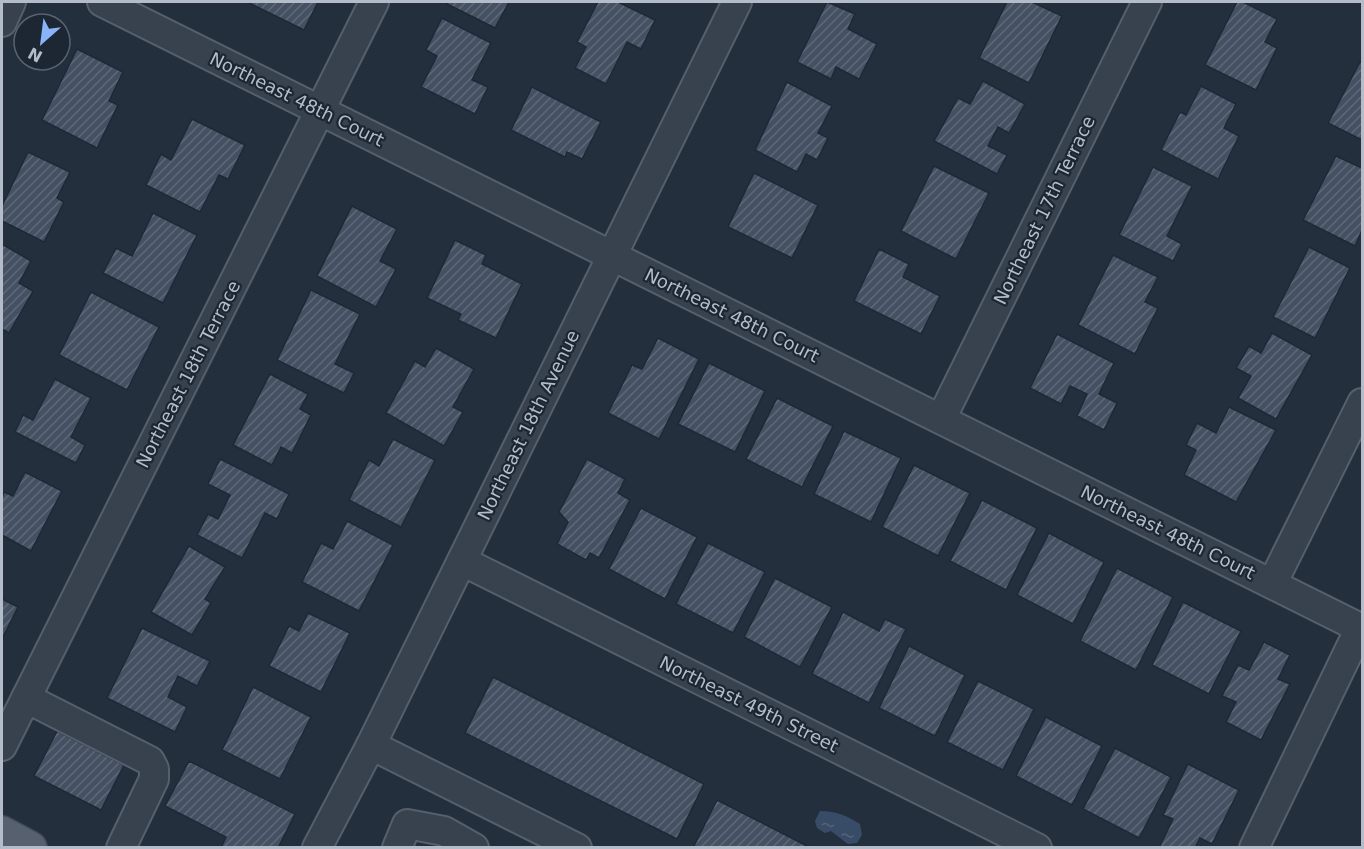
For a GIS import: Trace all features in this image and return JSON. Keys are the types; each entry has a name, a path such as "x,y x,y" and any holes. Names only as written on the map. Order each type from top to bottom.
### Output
{"main road":[{"path":"2,833 30,848"}],"street":[{"path":"2,22 11,2"},
{"name":"Northeast 48th Court","path":"102,2 1361,628"},
{"name":"Northeast 18th Terrace","path":"2,746 16,701 374,2"},
{"name":"Northeast 18th Avenue","path":"317,848 371,745 737,2"},
{"name":"Northeast 17th Terrace","path":"941,419 1147,2"},
{"path":"1272,584 1362,403"},
{"name":"Northeast 49th Street","path":"462,561 1037,848"},
{"path":"1254,848 1361,628"},
{"path":"16,701 141,755 154,769 154,779 121,848"},
{"path":"371,745 527,836 577,848"},
{"path":"397,848 407,824 444,831 474,848"}],"water":[{"path":"820,811 841,814 860,824 862,835 857,843 848,844 831,831 825,833 817,828 815,821"}],"building":[{"path":"247,2 318,2 304,30"},
{"path":"448,2 509,2 495,28 447,4"},
{"path":"598,2 618,2 655,20 641,49 627,42 606,84 575,68 586,47 577,42"},
{"path":"827,2 855,14 848,29 877,44 859,79 836,67 831,79 797,62"},
{"path":"1007,2 1032,2 1062,16 1029,83 979,58"},
{"path":"1237,2 1243,2 1277,19 1265,42 1277,48 1256,90 1205,65"},
{"path":"442,18 491,43 472,80 488,87 475,114 421,87 437,56 426,50"},
{"path":"77,49 123,72 109,101 118,105 97,148 42,120 66,72 72,72 72,59"},
{"path":"1360,62 1362,63 1362,140 1328,123"},
{"path":"983,81 1025,104 1009,133 998,127 988,146 1007,155 997,174 934,141 958,98 970,104"},
{"path":"787,82 832,106 818,133 828,138 817,160 806,154 797,172 755,150"},
{"path":"1201,86 1236,104 1224,128 1239,136 1218,179 1161,150 1180,112 1186,115"},
{"path":"532,87 601,122 582,159 567,152 565,157 511,130"},
{"path":"192,119 245,145 228,179 219,175 200,212 146,185 161,154 171,160"},
{"path":"28,152 70,172 57,198 64,202 44,242 2,221 2,206"},
{"path":"1336,156 1362,168 1362,230 1355,246 1303,220"},
{"path":"934,166 989,193 956,259 901,231"},
{"path":"1153,167 1192,186 1167,236 1182,244 1173,261 1119,235"},
{"path":"754,173 818,205 792,258 728,227"},
{"path":"352,206 397,229 380,261 396,269 376,307 317,276"},
{"path":"153,213 197,235 163,303 103,273 116,248 132,256"},
{"path":"455,240 486,255 482,264 522,284 496,338 458,320 461,314 427,298"},
{"path":"2,244 31,261 19,283 33,291 9,333 2,329"},
{"path":"1309,247 1350,268 1315,338 1273,317"},
{"path":"879,249 909,264 903,277 940,296 921,334 854,301"},
{"path":"1113,255 1158,277 1145,302 1158,308 1135,354 1078,325"},
{"path":"311,290 360,314 335,364 354,373 344,393 277,360"},
{"path":"91,292 159,327 127,390 59,355"},
{"path":"1272,333 1312,355 1276,419 1238,398 1251,376 1236,368 1249,346 1261,353"},
{"path":"1057,334 1114,363 1099,394 1117,403 1104,430 1077,416 1087,394 1070,386 1061,404 1030,388"},
{"path":"658,338 699,359 659,439 608,413 632,365 642,369"},
{"path":"436,348 474,369 453,407 463,412 444,446 386,413 415,361 425,367"},
{"path":"709,363 765,391 735,452 678,424"},
{"path":"270,374 308,394 300,409 311,415 292,453 281,447 272,465 233,445"},
{"path":"55,379 91,398 71,437 85,445 76,463 15,432 23,415 33,420"},
{"path":"777,398 833,426 802,487 746,459"},
{"path":"1229,407 1276,430 1236,502 1184,475 1196,450 1186,445 1197,423 1216,433"},
{"path":"844,431 901,458 871,522 814,494"},
{"path":"393,439 435,460 401,527 349,500 369,460 379,466"},
{"path":"220,459 289,494 277,519 265,513 242,558 197,535 208,514 218,519 230,495 208,484"},
{"path":"587,459 625,479 618,493 630,500 599,558 590,553 586,560 557,544 568,522 559,512"},
{"path":"914,465 970,493 938,556 882,527"},
{"path":"25,472 62,491 31,551 2,535 4,492 13,496"},
{"path":"982,500 1037,528 1006,590 950,561"},
{"path":"641,508 697,537 665,599 609,569"},
{"path":"347,521 393,545 359,611 302,582 321,543 333,549"},
{"path":"1049,533 1104,562 1073,624 1017,595"},
{"path":"708,543 765,572 733,633 676,604"},
{"path":"189,546 225,567 205,599 211,603 192,635 151,612"},
{"path":"1117,568 1173,597 1136,670 1080,641"},
{"path":"775,578 832,607 800,667 744,637"},
{"path":"2,599 18,607 2,639"},
{"path":"1183,602 1241,631 1209,694 1152,665"},
{"path":"843,612 879,631 885,619 906,629 869,703 812,674"},
{"path":"308,613 350,633 321,692 269,666 289,626 299,631"},
{"path":"142,628 210,661 197,686 178,676 168,697 187,707 175,732 107,698"},
{"path":"1264,642 1290,655 1278,679 1290,684 1261,740 1226,722 1236,702 1222,696 1238,665 1249,670"},
{"path":"909,646 965,675 935,736 879,708"},
{"path":"493,677 704,784 677,839 465,733"},
{"path":"978,681 1034,709 1003,770 947,742"},
{"path":"253,687 311,717 280,779 222,750"},
{"path":"1046,717 1102,746 1072,805 1016,776"},
{"path":"57,731 124,765 101,810 34,776"},
{"path":"1115,748 1171,777 1139,838 1083,809"},
{"path":"189,761 295,814 278,848 221,848 226,837 165,806"},
{"path":"1188,764 1239,790 1212,844 1200,838 1195,848 1159,848 1173,819 1163,815"},
{"path":"717,800 811,848 693,848"}]}
